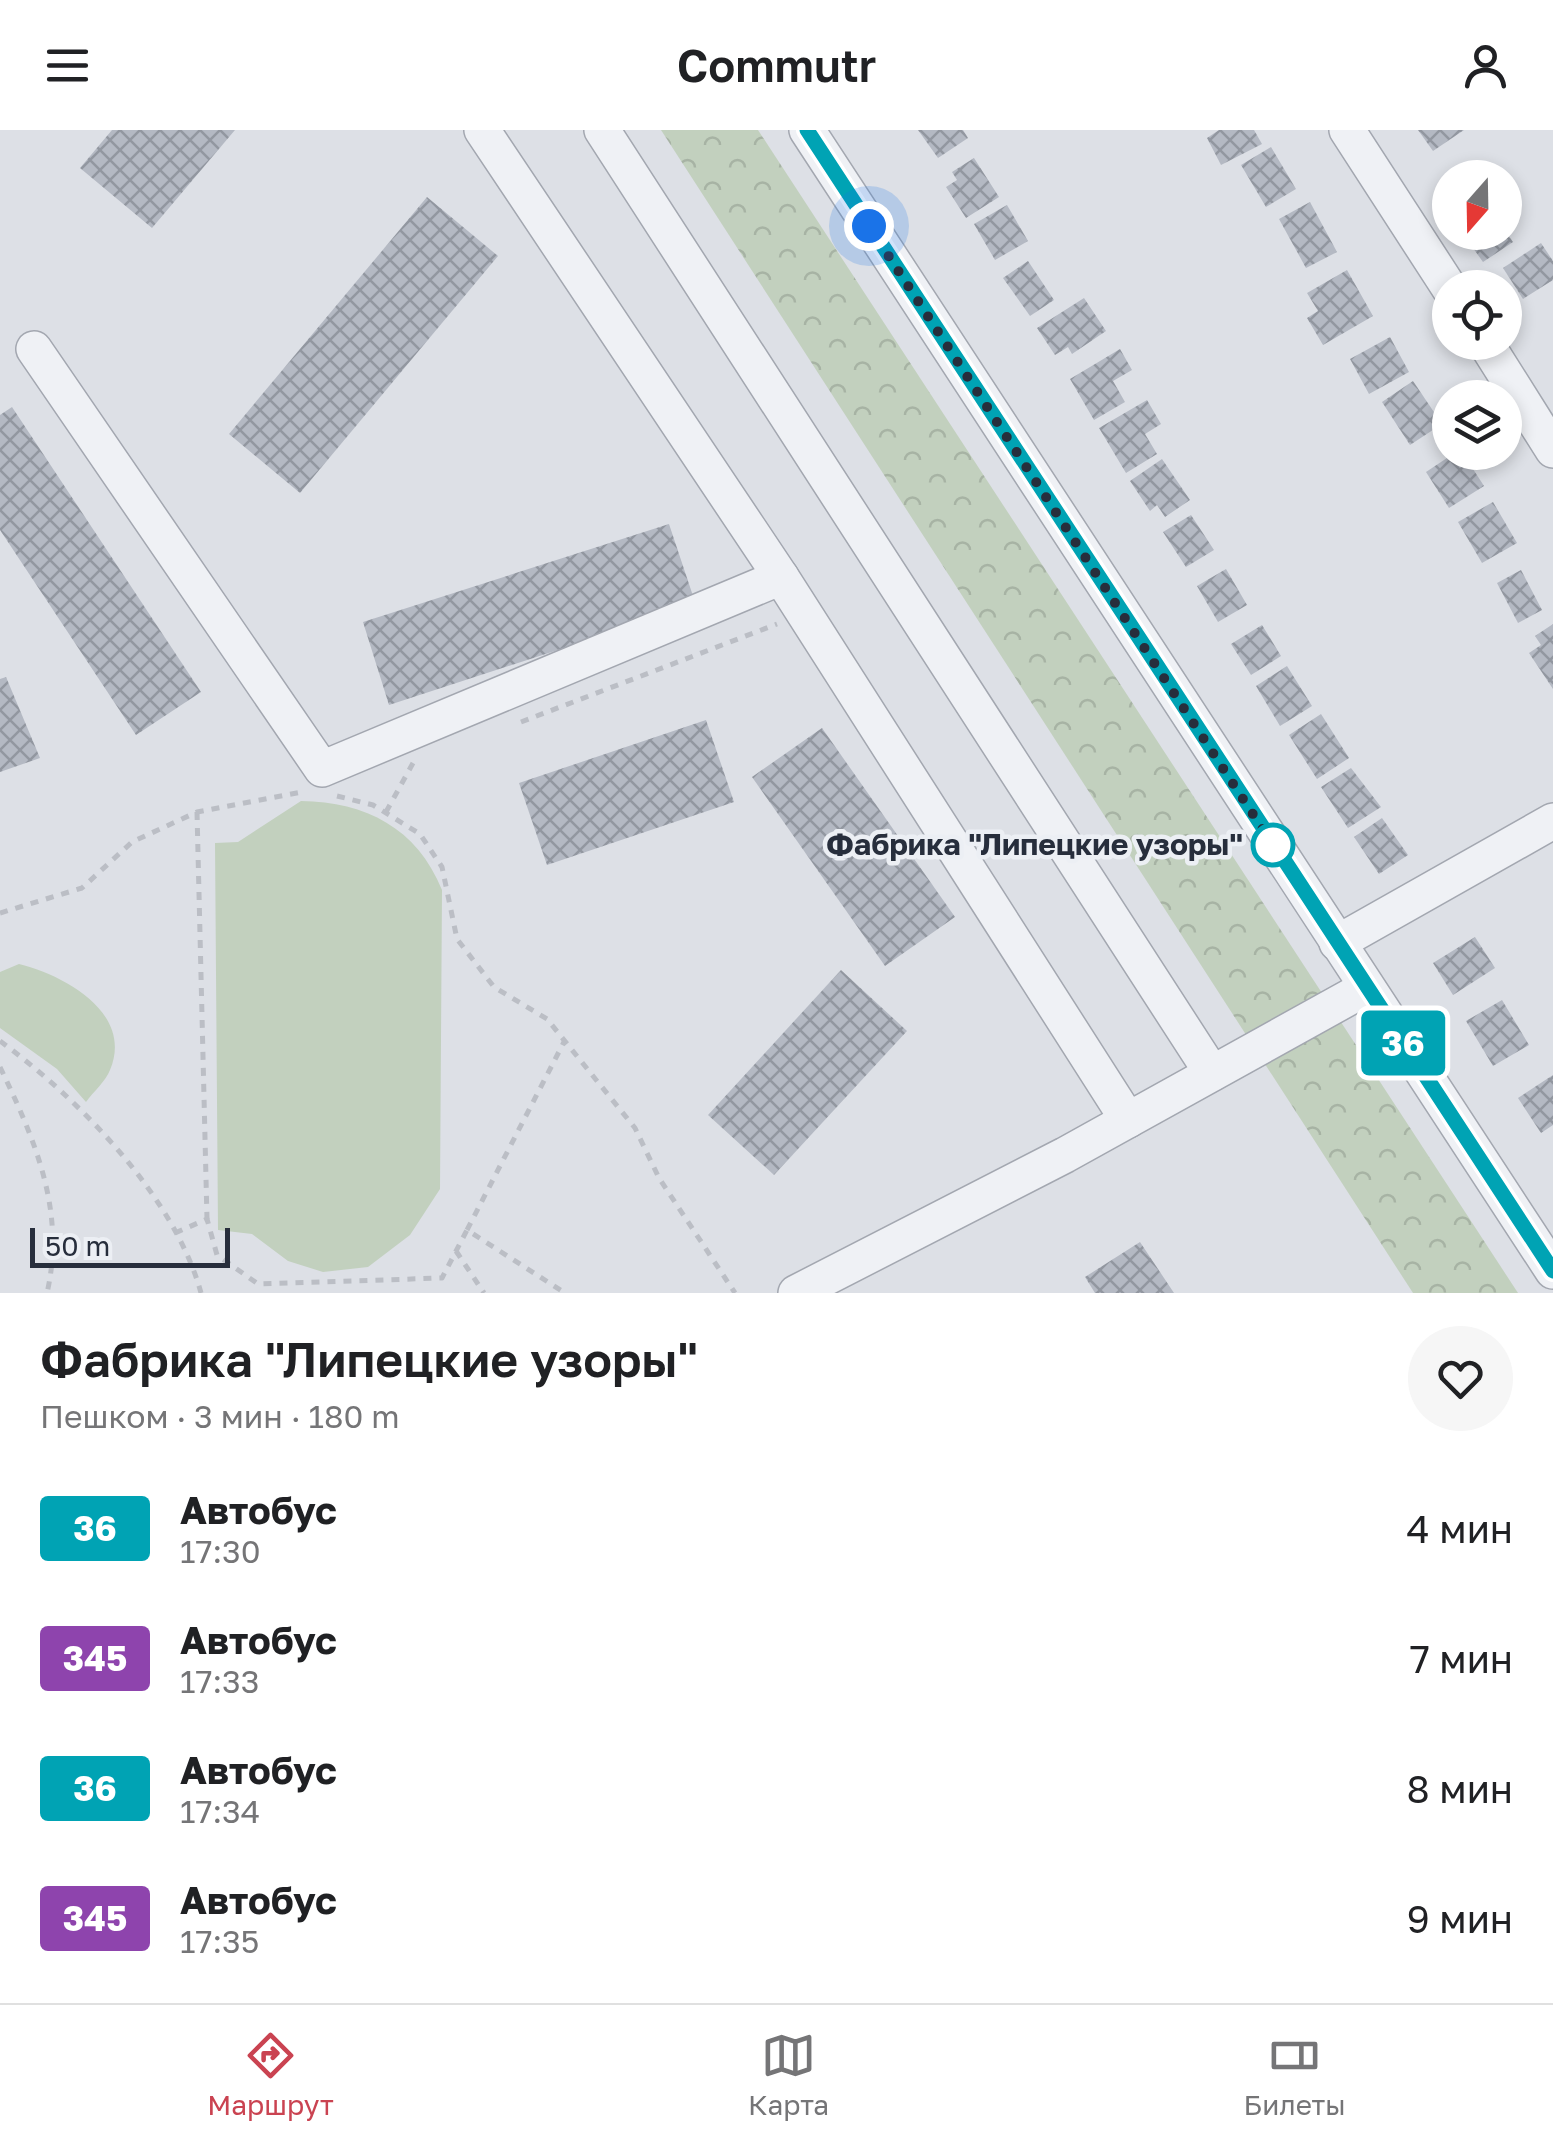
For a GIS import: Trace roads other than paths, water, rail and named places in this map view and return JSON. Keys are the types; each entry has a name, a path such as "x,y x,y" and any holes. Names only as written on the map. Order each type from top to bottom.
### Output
{"street":[{"path":"482,130 782,577 1128,1120"},
{"path":"602,130 1212,1073"},
{"path":"806,130 1553,1271"},
{"path":"1347,130 1438,270"},
{"path":"34,349 322,769 782,577"},
{"path":"1497,360 1551,440"},
{"path":"1337,943 1553,821"},
{"path":"796,1293 1128,1120 1366,988"}],"place":[{"name":"Фабрика \"Липецкие узоры\"","path":"1273,845"}]}
